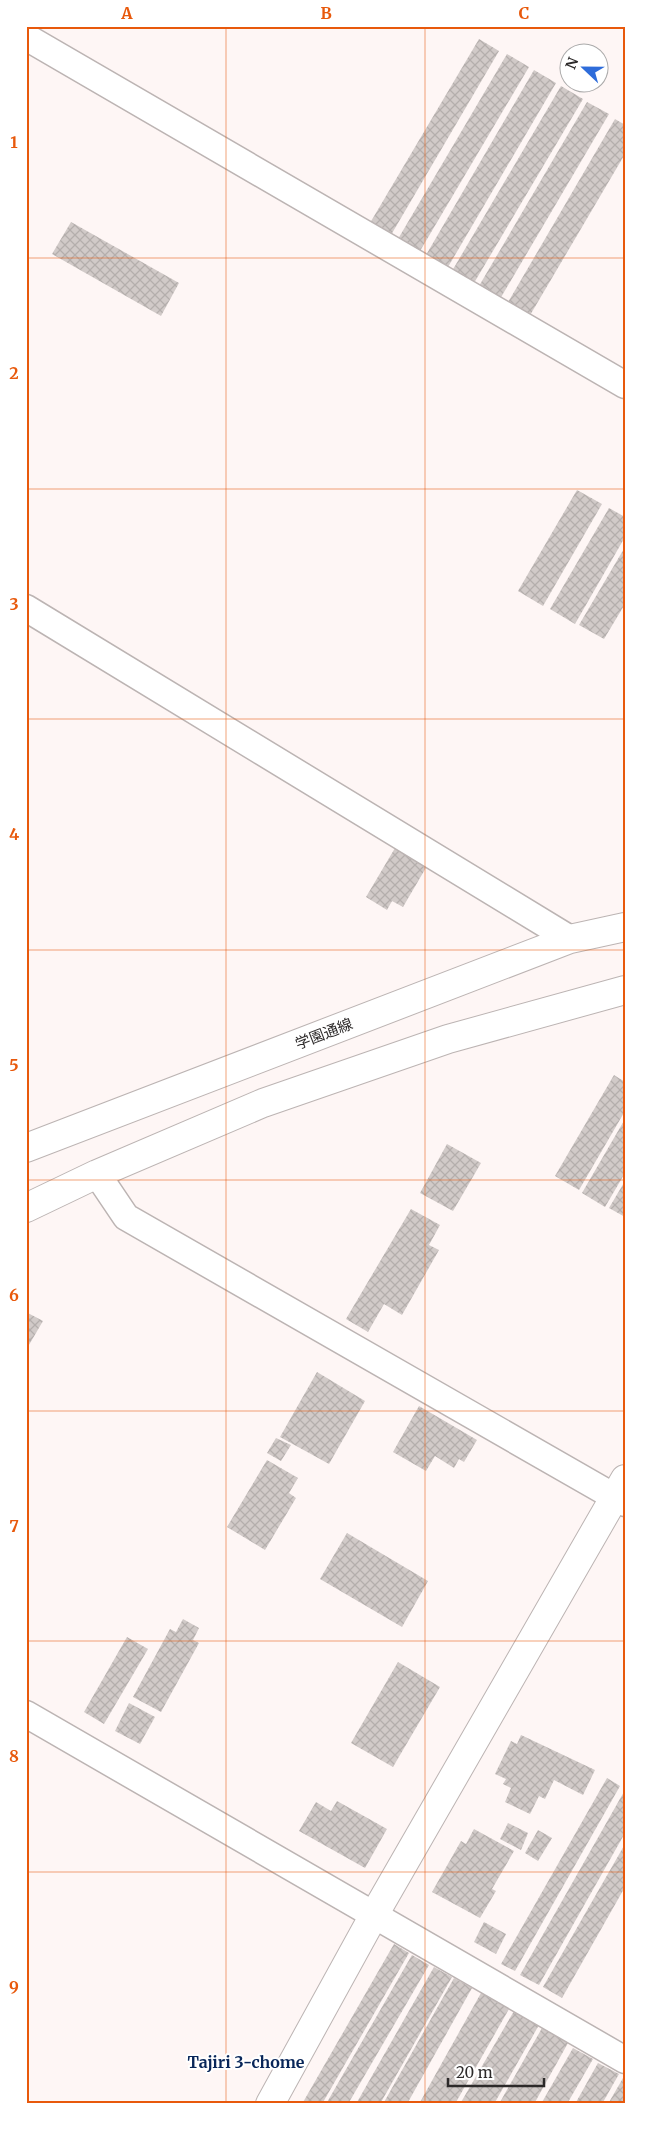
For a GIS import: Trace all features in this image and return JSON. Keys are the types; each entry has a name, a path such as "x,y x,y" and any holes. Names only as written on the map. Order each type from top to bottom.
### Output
{"street":[{"path":"26,37 625,386"},
{"path":"26,608 570,939"},
{"name":"学園通線","path":"26,1148 570,939 625,927"},
{"path":"26,1208 97,1174 263,1103 448,1039 625,990"},
{"path":"97,1174 126,1217 621,1493 374,1915 270,2104"},
{"path":"26,1714 625,2060"}],"building":[{"path":"479,39 499,51 391,235 370,223"},
{"path":"507,54 529,67 420,251 398,239"},
{"path":"534,70 556,83 448,267 426,255"},
{"path":"558,91 571,92 583,99 474,283 452,271"},
{"path":"587,102 609,114 500,299 479,286"},
{"path":"615,119 625,125 625,154 529,317 507,304"},
{"path":"71,222 179,283 161,316 52,254"},
{"path":"577,490 602,504 543,606 518,591"},
{"path":"609,508 625,517 625,537 575,624 550,609"},
{"path":"625,547 625,604 604,639 579,625"},
{"path":"395,848 427,866 403,907 392,901 387,910 366,897"},
{"path":"614,1075 625,1082 625,1111 579,1190 555,1176"},
{"path":"625,1119 625,1173 605,1207 582,1193"},
{"path":"447,1144 481,1163 453,1211 420,1193"},
{"path":"625,1181 625,1217 609,1208"},
{"path":"411,1209 440,1225 429,1245 439,1250 402,1315 384,1304 368,1332 346,1319"},
{"path":"26,1312 43,1321 26,1350"},
{"path":"317,1372 365,1401 329,1464 280,1437"},
{"path":"419,1406 477,1440 464,1462 459,1459 454,1468 435,1456 426,1471 393,1452"},
{"path":"276,1438 291,1445 281,1461 267,1453"},
{"path":"267,1460 298,1478 289,1493 296,1498 265,1550 227,1527"},
{"path":"347,1533 428,1581 402,1627 320,1579"},
{"path":"183,1619 199,1628 193,1640 199,1643 161,1712 133,1697 170,1629 176,1632"},
{"path":"127,1637 148,1649 104,1724 84,1712"},
{"path":"398,1662 440,1687 393,1767 351,1743"},
{"path":"129,1703 155,1717 140,1744 115,1731"},
{"path":"521,1735 595,1770 583,1795 554,1780 545,1799 539,1796 530,1814 505,1802 511,1788 503,1784 506,1779 495,1774 511,1741 517,1744"},
{"path":"607,1778 620,1786 515,1971 501,1964"},
{"path":"625,1790 625,1833 539,1985 520,1975"},
{"path":"337,1801 387,1829 365,1868 299,1831 316,1802 331,1811"},
{"path":"508,1823 528,1833 521,1850 500,1839"},
{"path":"474,1829 514,1851 492,1889 496,1891 480,1918 432,1892 461,1841 466,1844"},
{"path":"538,1830 552,1838 538,1861 525,1853"},
{"path":"625,1844 625,1887 562,1998 543,1987"},
{"path":"484,1922 506,1934 496,1954 474,1942"},
{"path":"394,1944 409,1953 322,2104 302,2104"},
{"path":"412,1955 429,1965 348,2104 326,2104"},
{"path":"434,1967 452,1977 380,2104 356,2104"},
{"path":"454,1978 472,1988 407,2104 383,2104"},
{"path":"481,1993 509,2009 455,2104 419,2104"},
{"path":"514,2011 539,2025 494,2104 460,2104"},
{"path":"542,2028 568,2043 534,2104 499,2104"},
{"path":"573,2048 593,2059 567,2104 541,2104"},
{"path":"598,2063 619,2074 602,2104 575,2104"},
{"path":"623,2078 625,2104 608,2104"}],"district":[{"name":"Tajiri 3-chome","path":"246,2062"}]}
